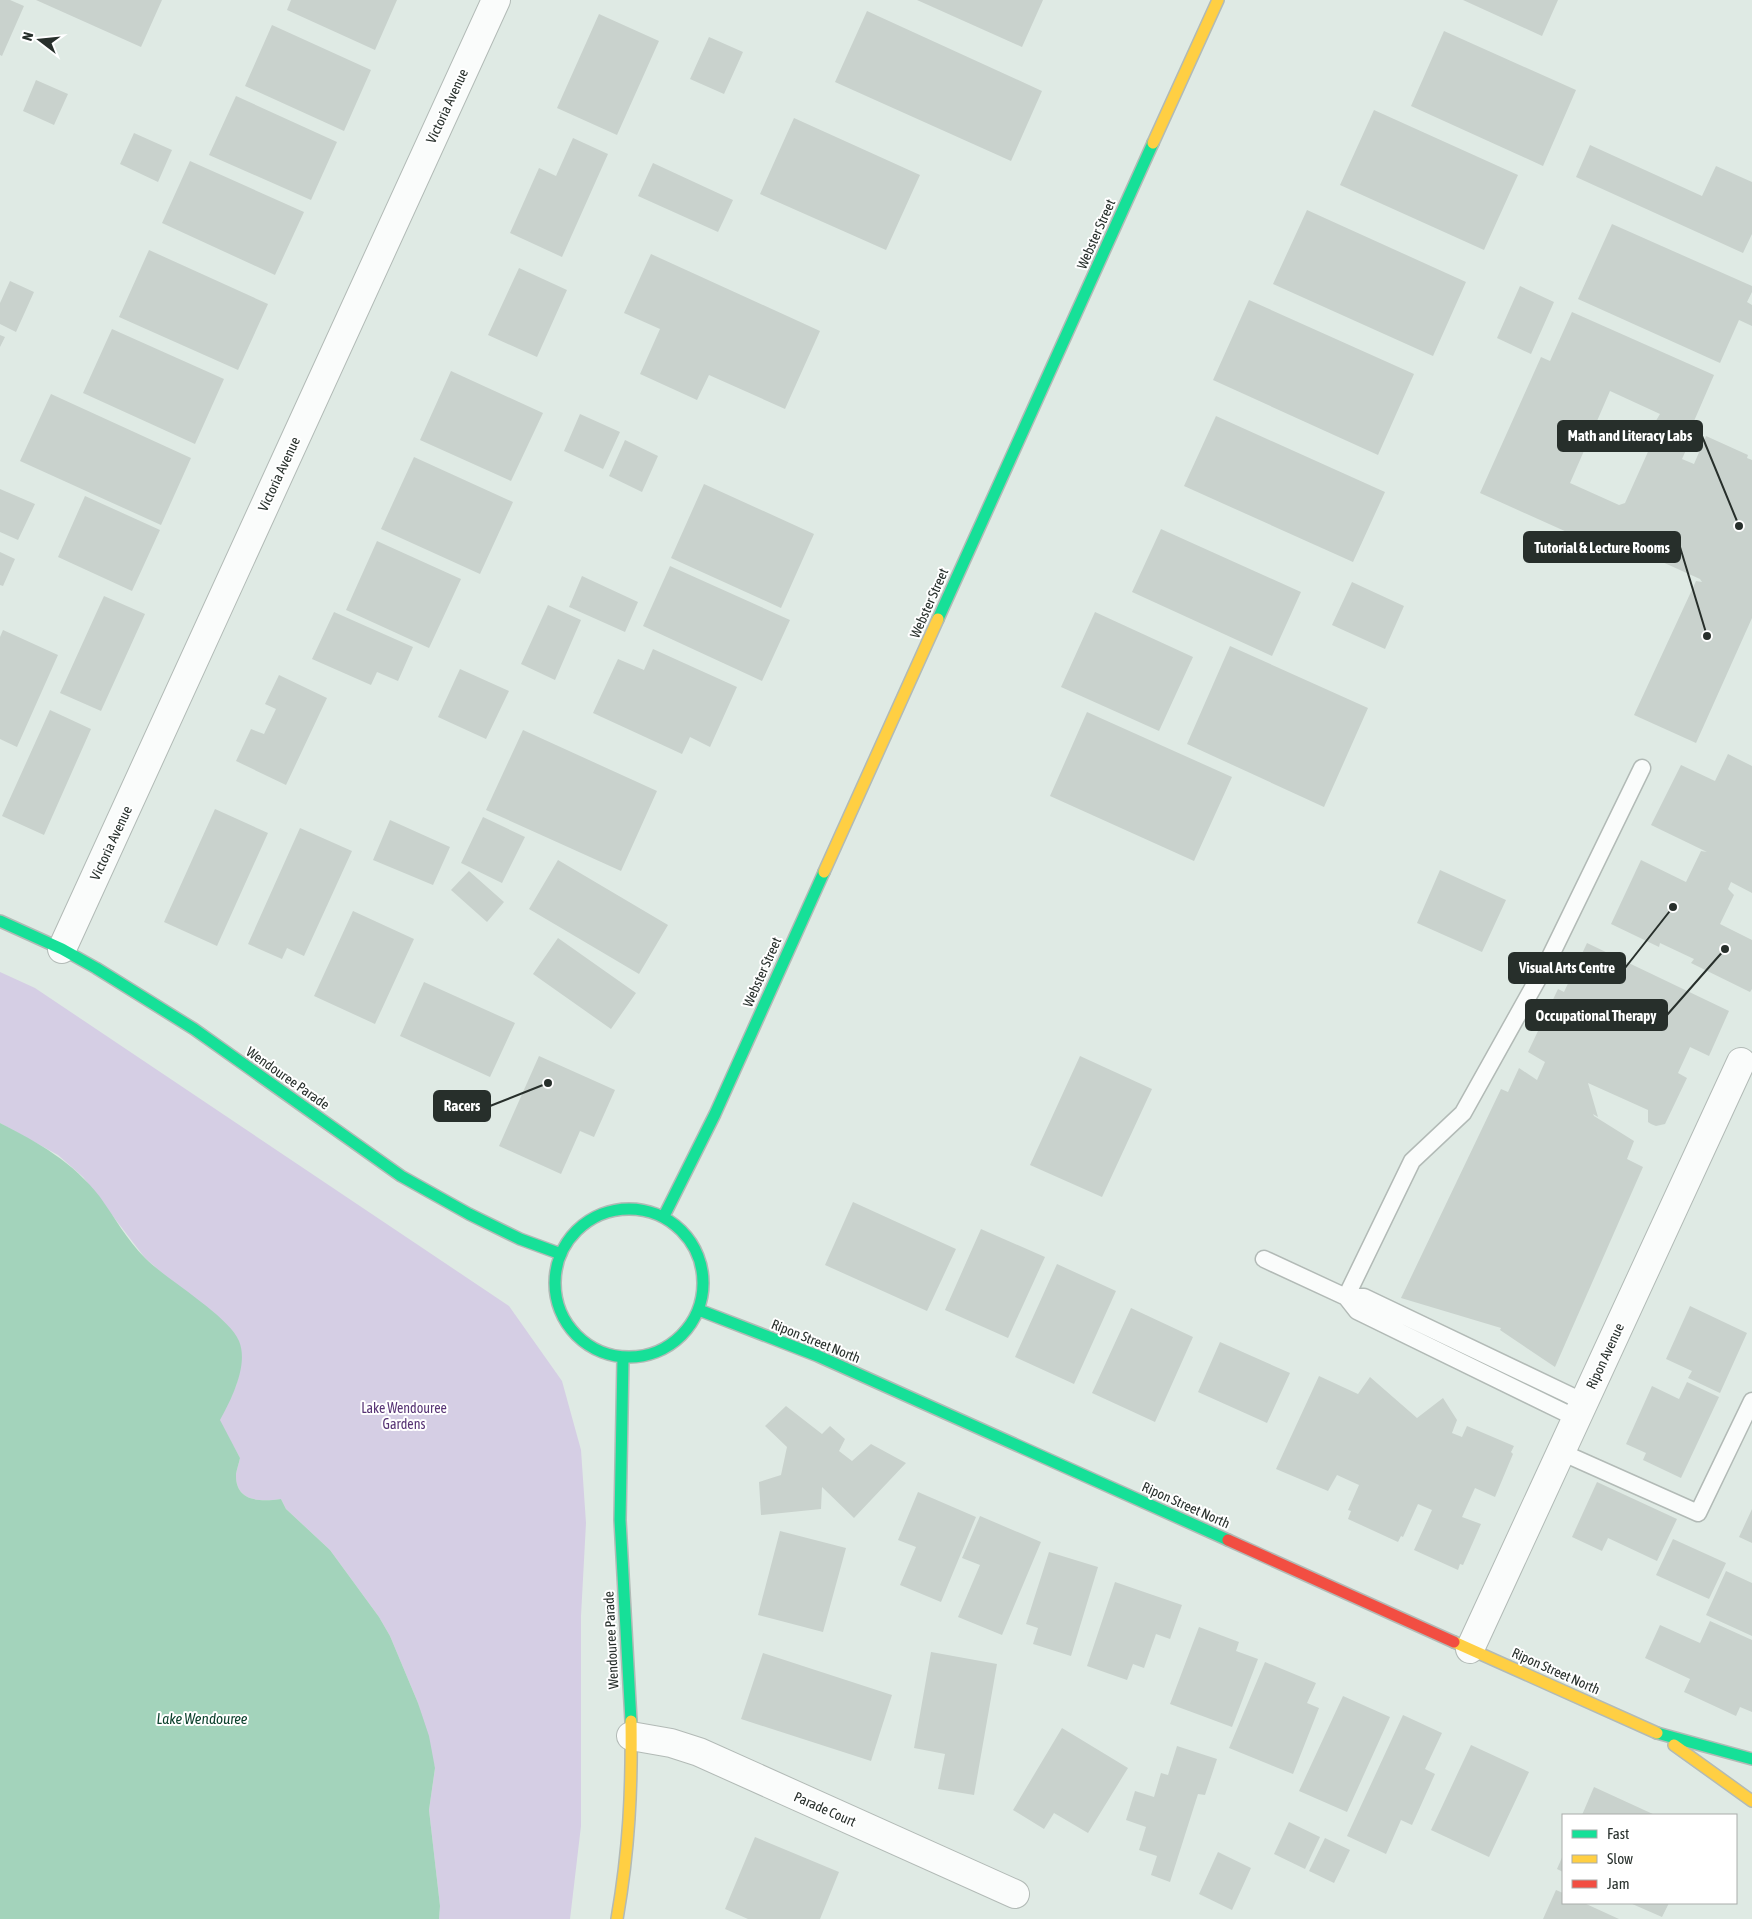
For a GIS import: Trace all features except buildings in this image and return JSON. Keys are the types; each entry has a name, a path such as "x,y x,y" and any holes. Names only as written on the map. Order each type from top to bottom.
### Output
{"street":[{"name":"Victoria Avenue","path":"62,949 496,0"},
{"name":"Webster Street","path":"664,1216 715,1114 1218,0"},
{"name":"Wendouree Parade","path":"0,921 62,949 194,1029 401,1176 469,1214 511,1234 561,1254"},
{"name":"Ripon Avenue","path":"1470,1649 1741,1062"},
{"path":"616,1209 641,1209 664,1216 682,1230 694,1247 702,1267 704,1289 699,1310 688,1329 672,1344 652,1354 623,1358 606,1354 585,1343 568,1325 558,1302 555,1278 561,1254 574,1233 593,1218 616,1209"},
{"name":"Ripon Street North","path":"699,1310 818,1356 1658,1734 1752,1759"},
{"name":"Wendouree Parade","path":"616,1919 625,1865 631,1802 631,1736 620,1519 623,1358"},
{"name":"Ripon Street North","path":"1658,1734 1752,1801"},
{"name":"Parade Court","path":"631,1736 677,1744 699,1752 1015,1894"}],"lane":[{"path":"1346,1298 1412,1161 1463,1113 1549,959 1642,768"},
{"path":"1264,1259 1346,1298 1364,1298 1580,1410"},
{"path":"1561,1452 1698,1513 1752,1401"}],"green space":[{"name":"Lake Wendouree Gardens","path":"0,972 35,988 509,1306 562,1381 581,1450 586,1523 581,1616 581,1826 570,1919 439,1919 440,1906 429,1810 435,1768 418,1703 390,1636 379,1617 330,1550 286,1509 281,1499 257,1500 244,1495 240,1490 236,1474 240,1458 219,1420 236,1386 240,1370 231,1330 214,1313 145,1258 83,1177 58,1155 0,1123"}],"water":[{"name":"Lake Wendouree","path":"0,1123 42,1146 78,1173 100,1197 145,1258 211,1310 233,1331 239,1341 242,1350 240,1371 229,1403 220,1420 240,1458 236,1474 240,1490 244,1495 257,1500 281,1499 286,1509 330,1550 379,1617 390,1636 418,1703 429,1736 435,1768 429,1810 440,1906 439,1919 0,1919"}],"traffic: fast":[{"path":"938,619 1153,143"},
{"path":"664,1216 715,1114 824,872"},
{"path":"0,921 62,949 194,1029 401,1176 469,1214 520,1239 561,1254"},
{"path":"629,1209 657,1215 681,1231 697,1255 703,1283 697,1311 681,1335 657,1351 629,1357 601,1351 577,1335 561,1311 555,1283 561,1255 577,1231 601,1215 629,1209"},
{"path":"699,1310 818,1356 1228,1540"},
{"path":"623,1358 620,1520 631,1721"},
{"path":"1657,1733 1752,1759"}],"traffic: slow":[{"path":"1153,143 1218,0"},
{"path":"824,872 938,619"},
{"path":"1454,1642 1657,1733"},
{"path":"617,1919 629,1820 631,1721"},
{"path":"1674,1745 1752,1801"}],"traffic: jam":[{"path":"1228,1540 1454,1642"}],"place":[{"name":"Math and Literacy Labs","path":"1739,526"},
{"name":"Tutorial & Lecture Rooms","path":"1707,636"},
{"name":"Visual Arts Centre","path":"1673,907"},
{"name":"Occupational Therapy","path":"1725,949"},
{"name":"Racers","path":"548,1083"}]}
